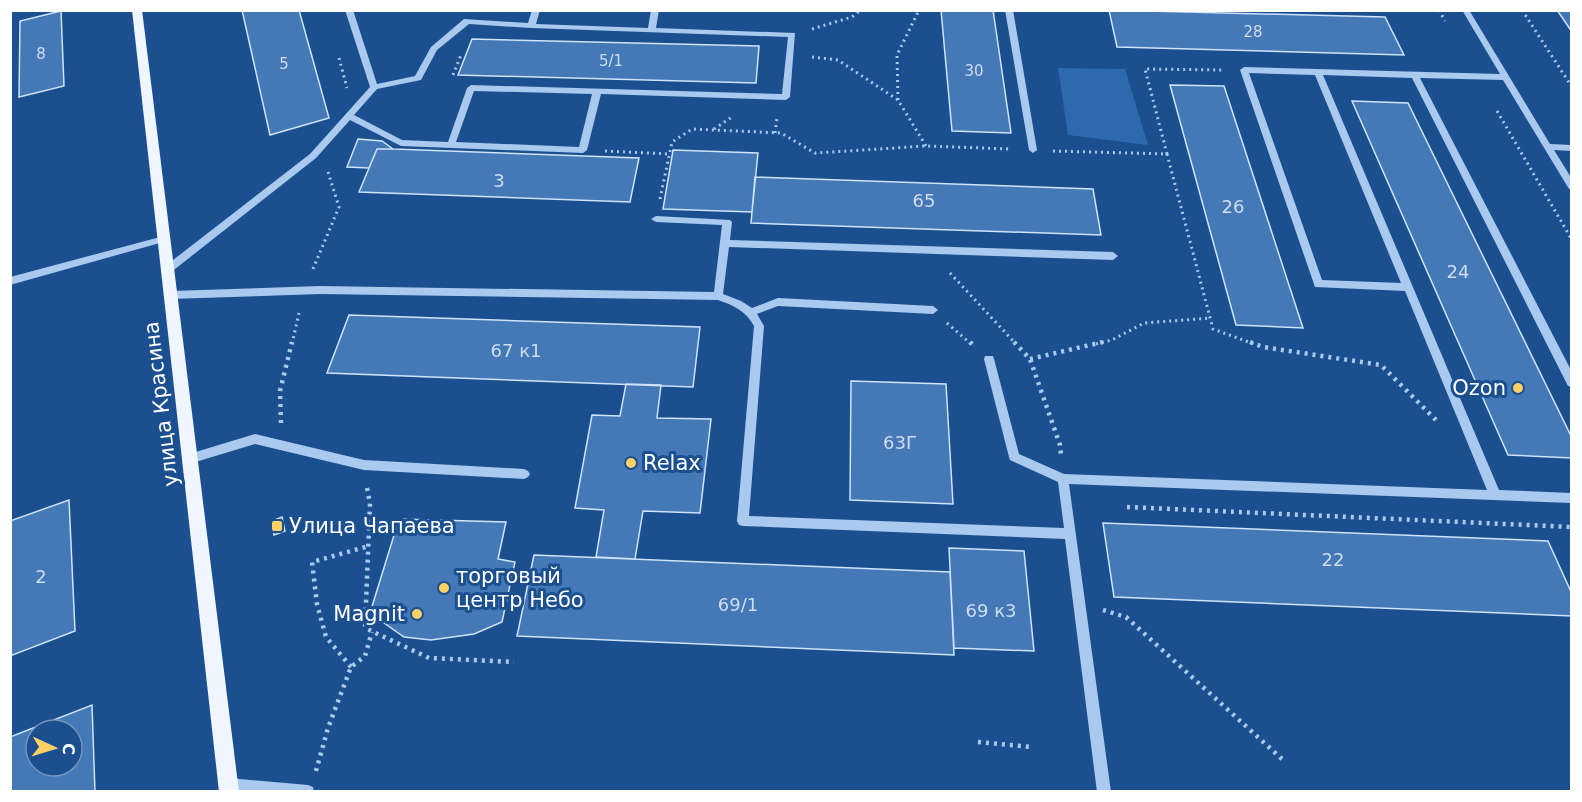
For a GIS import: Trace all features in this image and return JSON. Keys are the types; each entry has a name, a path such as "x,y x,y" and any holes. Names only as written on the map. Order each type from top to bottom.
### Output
{"main road":[{"name":"улица Красина","path":"137,10 229,788"}],"street":[{"path":"349,10 374,87"},
{"path":"531,26 536,10"},
{"path":"652,28 655,10"},
{"path":"1009,10 1033,150"},
{"path":"1465,10 1572,187"},
{"path":"167,270 314,156 374,87 418,78 434,49 467,21 531,26 792,34 786,97 471,88 451,145"},
{"path":"1408,287 1318,284 1244,70 1506,77"},
{"path":"1318,72 1495,495"},
{"path":"1415,75 1572,383"},
{"path":"349,116 401,143 583,150 597,92"},
{"path":"1548,147 1572,148"},
{"path":"657,219 727,222 718,296"},
{"path":"10,280 164,239"},
{"path":"724,243 1113,256"},
{"path":"171,295 320,290 718,296 752,312 759,326 743,521 1070,534"},
{"path":"752,312 778,302 933,310"},
{"path":"989,359 1014,457 1063,479 1572,498"},
{"path":"189,459 255,439 364,465 524,474"},
{"path":"1063,479 1104,792"},
{"path":"229,788 311,786"}],"path":[{"path":"792,34 852,17 861,10"},
{"path":"898,100 897,55 919,10"},
{"path":"1439,10 1445,21"},
{"path":"1522,10 1572,87"},
{"path":"471,88 451,80 470,32 482,22"},
{"path":"338,55 347,88 345,99"},
{"path":"790,55 838,60 898,100 926,146"},
{"path":"1244,70 1145,69 1213,329 1263,347 1381,365 1445,429"},
{"path":"1478,76 1572,240"},
{"path":"657,219 672,142 692,129 780,133 814,153 926,146 1167,154"},
{"path":"623,152 669,154"},
{"path":"933,310 989,359"},
{"path":"1030,359 1112,340 1144,323 1211,318"},
{"path":"364,465 370,503 365,628 429,658 514,662"},
{"path":"1124,507 1572,527"},
{"path":"351,667 326,637 317,604 312,562 369,546"},
{"path":"1079,603 1126,617 1282,759"},
{"path":"311,786 328,728 351,667 364,656 372,632"},
{"path":"978,742 1032,747"}],"shaded area":[{"path":"1058,68 1125,69 1148,145 1068,135"}],"building":[{"path":"242,10 299,10 329,118 270,135"},
{"path":"941,10 993,10 1011,133 952,131"},
{"path":"1109,10 1385,17 1404,55 1117,47"},
{"path":"1557,10 1572,10 1572,32"},
{"path":"61,11 64,86 19,97 20,21"},
{"path":"472,39 759,46 756,83 458,75"},
{"path":"1170,85 1224,86 1303,328 1236,325"},
{"path":"1352,101 1408,103 1572,438 1572,458 1508,455"},
{"path":"358,139 382,141 393,149 377,149 369,168 347,167"},
{"path":"377,149 639,158 630,202 359,192"},
{"path":"673,150 758,153 752,212 663,209"},
{"path":"755,177 1093,189 1101,235 751,223"},
{"path":"349,315 700,327 693,387 327,373"},
{"path":"851,381 946,384 953,504 850,500"},
{"path":"626,384 661,385 657,418 711,419 700,513 643,511 635,559 596,557 604,510 575,508 592,415 620,416"},
{"path":"69,500 75,631 10,656 10,521"},
{"path":"282,517 285,531 274,535 272,521"},
{"name":"торговый центр Небо","path":"399,519 506,522 498,559 515,562 502,622 474,634 431,640 404,637 370,613"},
{"path":"1103,523 1548,541 1572,594 1572,616 1114,597"},
{"path":"949,548 1024,551 1034,651 954,648"},
{"path":"534,555 950,572 954,655 517,636"},
{"path":"92,705 95,792 10,792 10,737 24,732 24,778 84,778 84,718 59,718"}],"place":[{"name":"Ozon","path":"1518,388"},
{"name":"Relax","path":"631,463"},
{"name":"Улица Чапаева","path":"277,526"},
{"name":"торговый центр Небо","path":"444,588"},
{"name":"Magnit","path":"417,614"}]}
